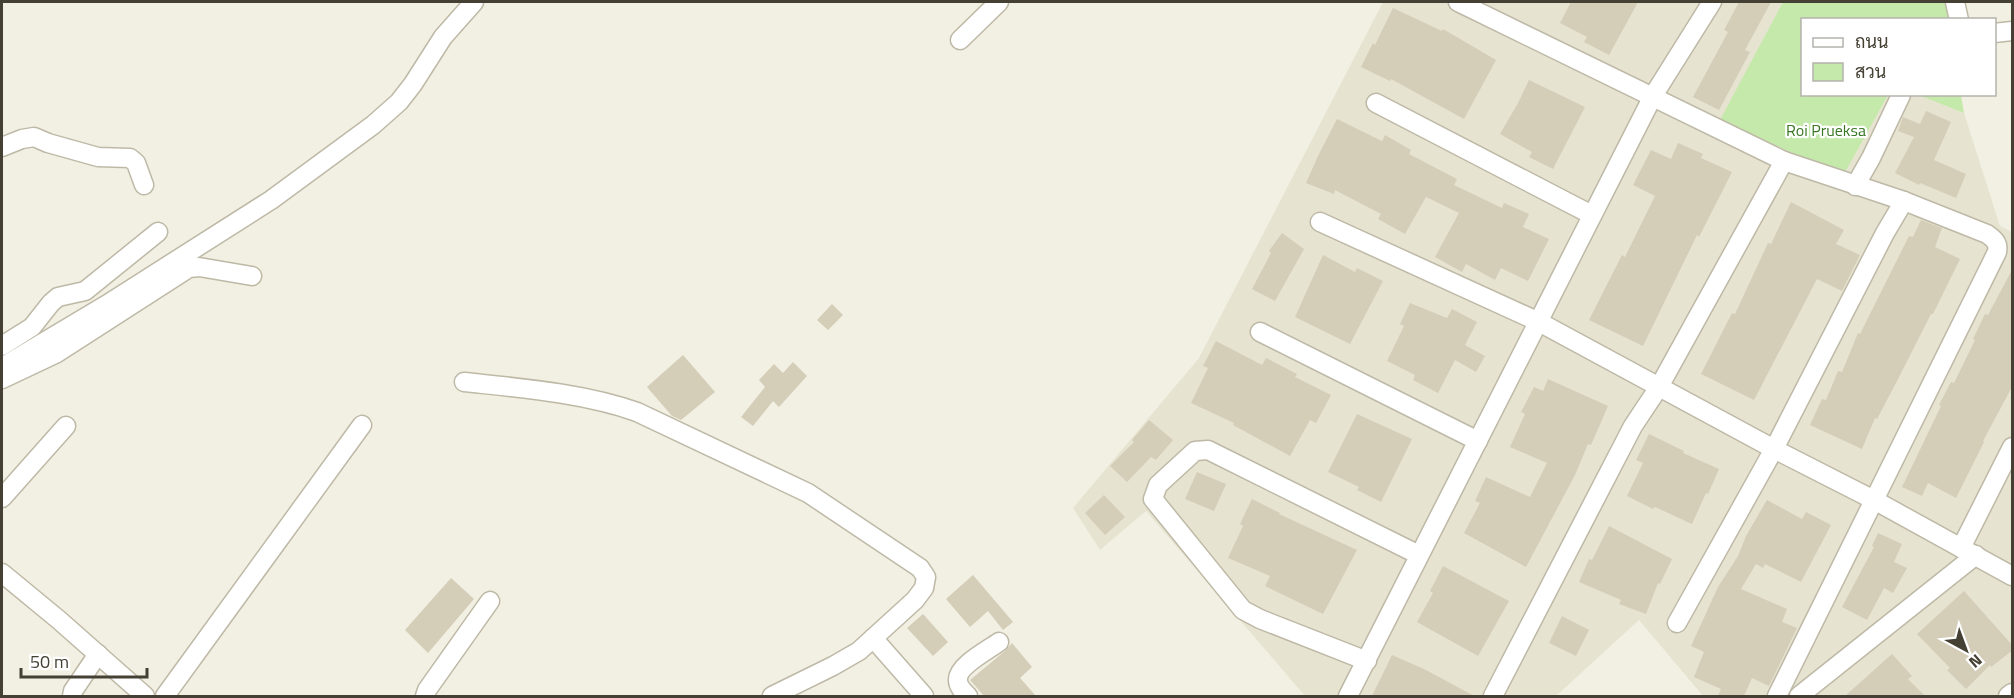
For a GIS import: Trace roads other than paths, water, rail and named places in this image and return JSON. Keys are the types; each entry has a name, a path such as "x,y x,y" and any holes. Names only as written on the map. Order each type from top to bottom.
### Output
{"street":[{"path":"2,367 106,305 271,200 373,125 399,102 443,37 474,2"},
{"path":"960,40 999,2"},
{"path":"1458,2 1784,161 1904,201 1995,239 1998,246 1997,252 1777,696"},
{"path":"1955,2 1959,18"},
{"path":"1348,696 1653,96 1709,3"},
{"path":"1996,33 2013,30"},
{"path":"1855,186 1901,96"},
{"path":"1376,103 1592,215"},
{"path":"2,147 34,137 98,157 130,158 136,163 144,185"},
{"path":"1493,696 1633,426 1659,387 1784,161"},
{"path":"1677,623 1774,449 1904,201"},
{"path":"1320,222 1539,322 2013,576"},
{"path":"2,346 32,327 58,297 85,291 158,232"},
{"path":"2,379 57,353 189,268 199,267 252,276"},
{"path":"1260,332 1478,441"},
{"path":"465,382 612,403 637,412 808,493 920,568 926,577 924,588 915,600 860,651 772,696"},
{"path":"165,696 362,425"},
{"path":"2,498 66,426"},
{"path":"1799,696 1969,552 2013,447"},
{"path":"1367,661 1260,619 1243,610 1153,499 1158,485 1195,451 1208,450 1419,555"},
{"path":"2,573 98,654 137,693"},
{"path":"425,696 490,601"},
{"path":"873,638 924,696"},
{"path":"968,696 960,687 958,679 961,669 999,642"},
{"path":"72,696 98,654"},
{"path":"2008,696 2013,693"}],"park label":[{"name":"Roi Prueksa","path":"1826,130"}]}
